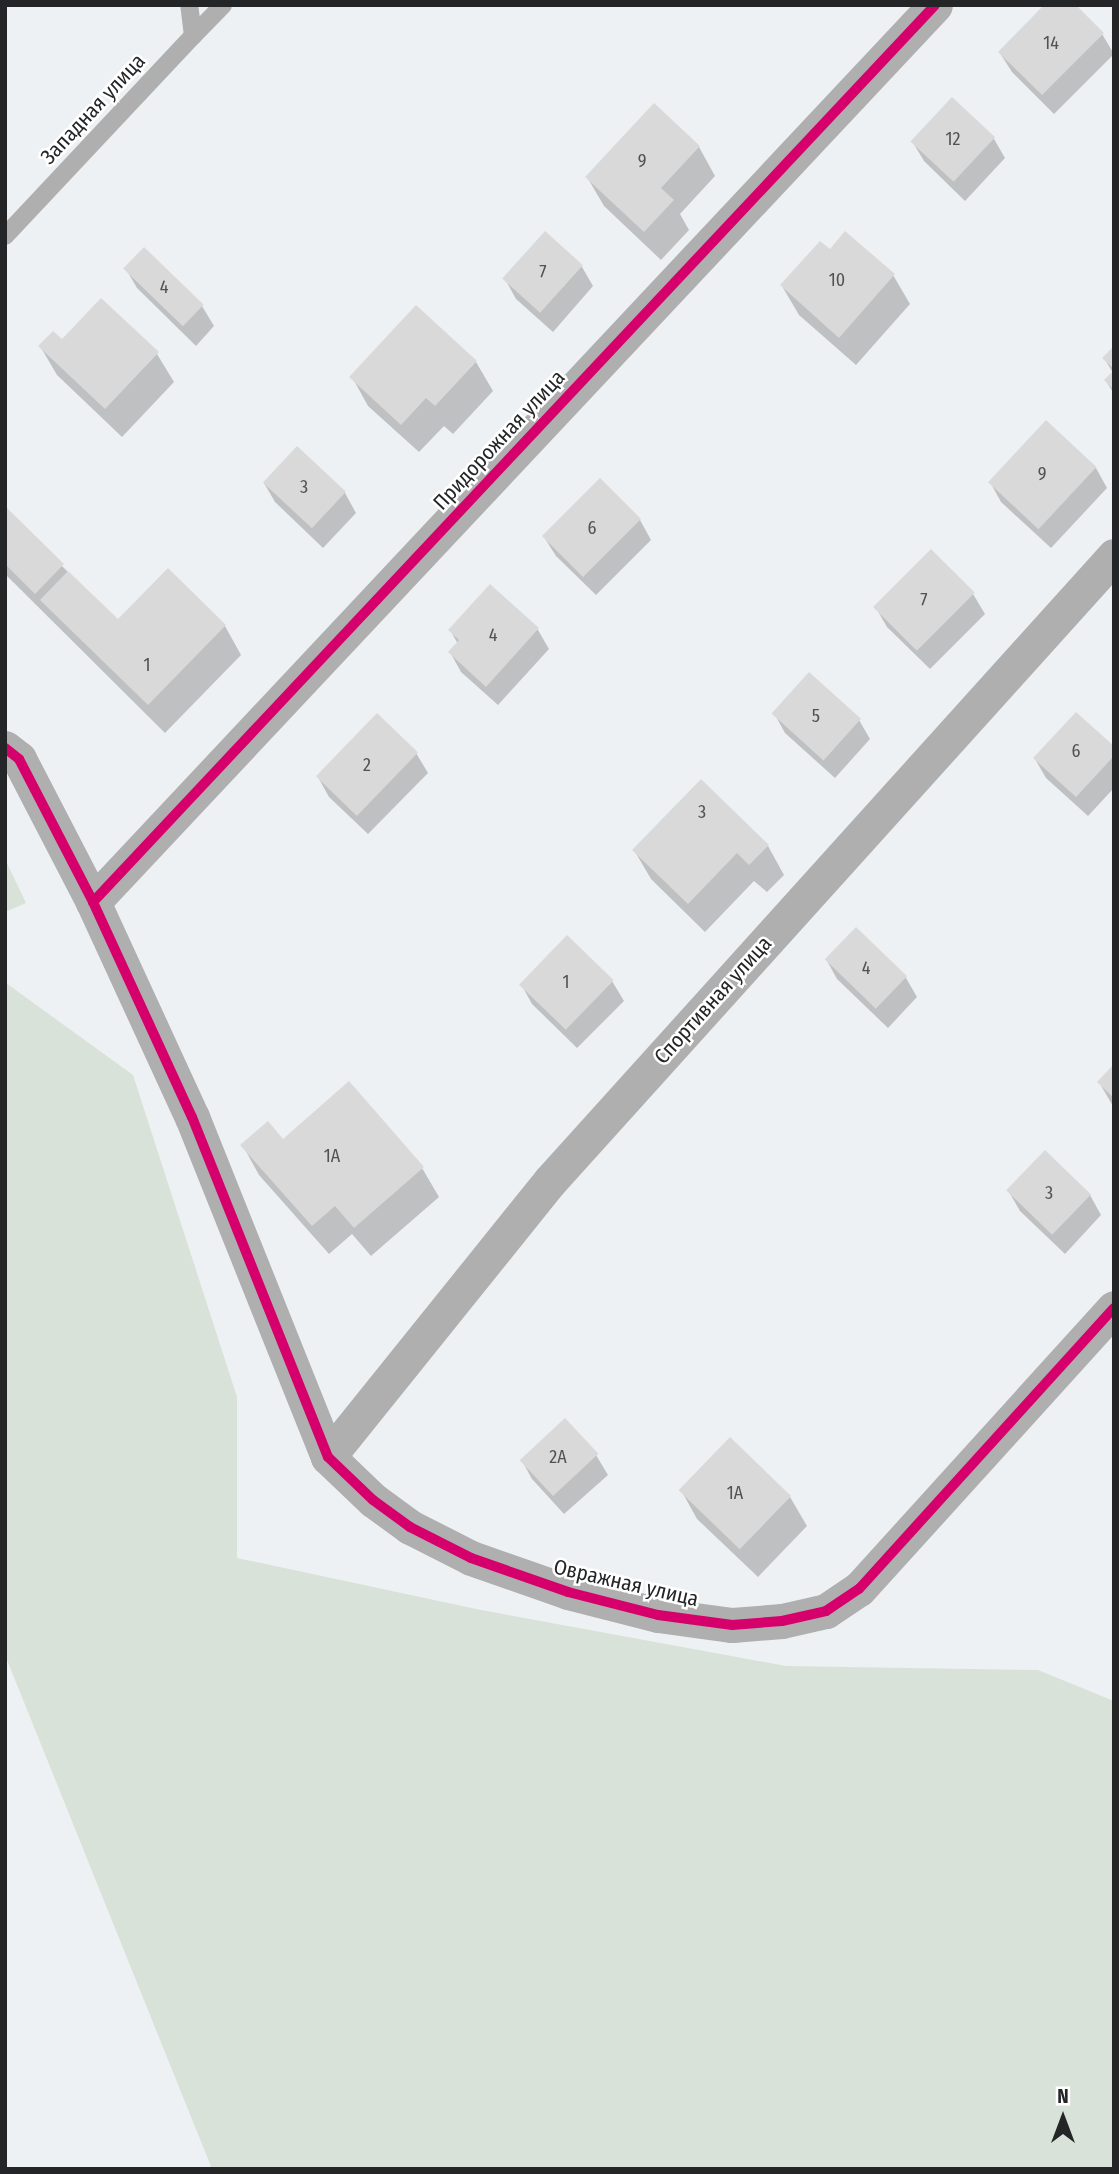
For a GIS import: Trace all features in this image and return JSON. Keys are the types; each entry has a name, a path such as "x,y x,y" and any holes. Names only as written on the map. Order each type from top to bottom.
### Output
{"street":[{"name":"Придорожная улица","path":"93,902 935,5"},
{"name":"Спортивная улица","path":"328,1457 550,1181 1114,556"},
{"path":"5,748 19,759 93,902 192,1117 328,1457"},
{"name":"Овражная улица","path":"328,1457 373,1500 410,1527 471,1558 568,1592 657,1615 732,1625 782,1621 826,1611 859,1589 1114,1308"}],"lane":[{"path":"189,5 193,36"},
{"name":"Западная улица","path":"5,236 223,5"}],"shaded area":[{"path":"5,859 26,903 5,912"},
{"path":"6,983 133,1075 237,1397 237,1558 481,1610 786,1666 1038,1670 1114,1701 1114,2169 212,2169 5,1655"}],"building":[{"path":"1044,5 1076,5 1104,33 1042,95 998,52"},
{"path":"952,97 995,137 954,182 910,142"},
{"path":"654,103 700,146 661,188 674,200 644,232 585,177"},
{"path":"545,231 583,265 540,313 502,279"},
{"path":"845,231 895,274 839,338 780,285 820,241 830,249"},
{"path":"144,247 204,305 183,326 123,269"},
{"path":"101,298 159,352 105,409 38,346 53,331 62,339"},
{"path":"416,305 477,361 435,406 426,398 401,425 349,377"},
{"path":"1114,346 1114,369 1102,358"},
{"path":"1114,370 1114,390 1104,380"},
{"path":"1046,420 1096,467 1038,529 988,482"},
{"path":"297,446 346,492 312,528 263,483"},
{"path":"600,478 641,519 583,577 542,536"},
{"path":"5,506 64,564 35,594 5,564"},
{"path":"931,549 975,593 917,651 873,607"},
{"path":"168,568 226,625 148,705 40,600 68,571 118,619"},
{"path":"490,584 539,628 486,687 448,652 459,640 448,630"},
{"path":"809,672 861,719 824,760 772,714"},
{"path":"1076,712 1114,746 1114,756 1076,797 1033,758"},
{"path":"377,713 418,753 357,816 316,776"},
{"path":"701,779 769,845 749,865 737,853 688,904 632,850"},
{"path":"856,927 907,976 876,1009 825,959"},
{"path":"567,935 614,980 566,1030 519,985"},
{"path":"1114,1064 1114,1098 1097,1082"},
{"path":"349,1081 424,1167 354,1228 335,1206 312,1226 240,1145 268,1121 283,1139"},
{"path":"1045,1150 1091,1194 1052,1235 1006,1190"},
{"path":"565,1418 598,1454 553,1496 520,1460"},
{"path":"730,1437 791,1496 740,1549 679,1490"}],"cycle path":[{"path":"93,902 935,5"},
{"path":"5,748 19,759 93,902 192,1117 328,1457 373,1500 410,1527 471,1558 568,1592 658,1615 732,1625 782,1621 826,1611 859,1589 1114,1308"}]}
